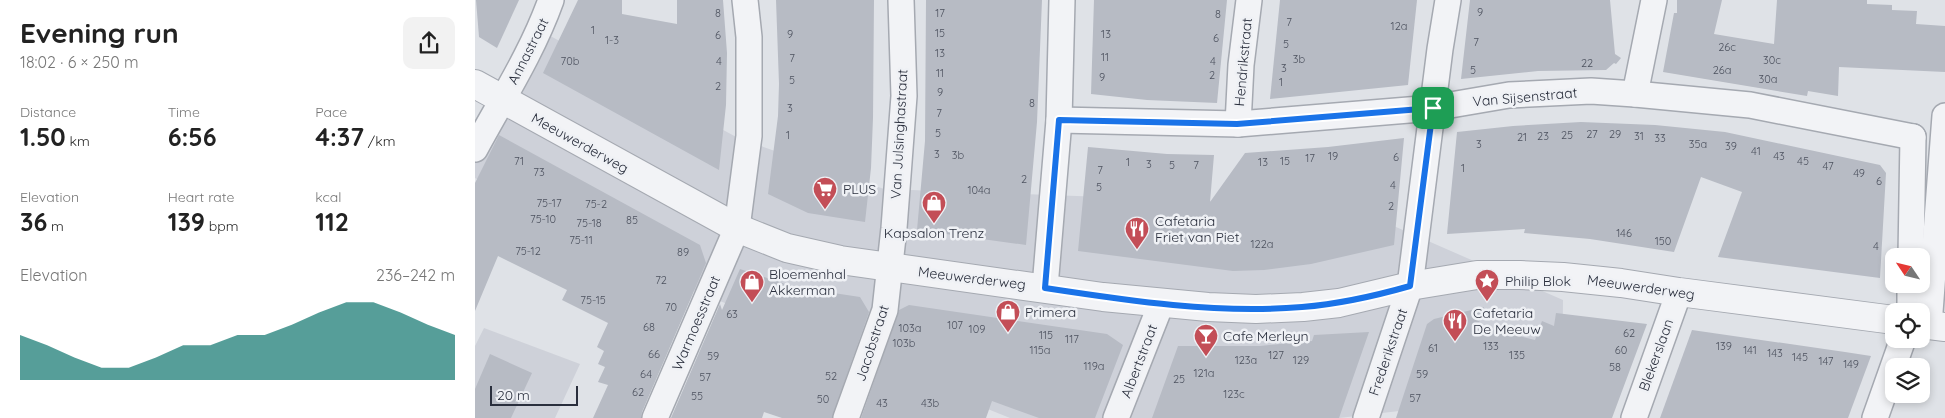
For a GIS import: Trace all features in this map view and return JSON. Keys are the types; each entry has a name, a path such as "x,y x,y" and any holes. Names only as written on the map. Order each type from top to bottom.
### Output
{"street":[{"name":"Annastraat","path":"475,148 540,32 551,0"},
{"name":"Warmoesstraat","path":"655,418 737,228 749,136 749,37 745,0"},
{"name":"Van Julsinghastraat","path":"890,267 904,96 901,0"},
{"path":"1045,288 1059,120 1062,0"},
{"name":"Hendrikstraat","path":"1237,124 1249,0"},
{"name":"Frederikstraat","path":"1366,418 1410,286 1448,0"},
{"path":"1635,94 1654,0"},
{"name":"Meeuwerderweg","path":"475,84 737,228 787,248 840,260 1161,304 1256,309 1303,307 1348,301 1410,286 1477,275 1520,275 1621,283 1885,319"},
{"name":"Van Sijsenstraat","path":"1059,120 1237,124 1433,108 1490,98 1547,92 1591,91 1750,105 1913,137"},
{"path":"1911,248 1913,137 1945,104"},
{"path":"1928,303 1945,116"},
{"name":"Jacobstraat","path":"847,418 885,310 890,267"},
{"name":"Blekerslaan","path":"1634,418 1679,292"},
{"name":"Albertstraat","path":"1116,418 1161,304"},
{"path":"1875,418 1900,348"}],"shaded area":[{"path":"532,26 738,138 884,189 1348,206 1563,300 1562,392 1339,418 1010,418 633,266 475,178 475,125"},
{"path":"484,328 580,364 555,418 475,418 475,346"}],"building":[{"path":"476,0 519,0 497,48 479,37"},
{"path":"578,0 622,0 622,14 677,24 677,0 723,0 727,53 726,105 719,170 543,73"},
{"path":"776,0 874,0 871,168 865,222 808,213 768,194 778,116 779,84"},
{"path":"926,0 1042,0 1037,122 1026,245 917,230 925,141"},
{"path":"1094,0 1227,0 1217,103 1147,100 1091,94"},
{"path":"1280,0 1417,0 1408,85 1270,99"},
{"path":"1470,0 1610,0 1615,54 1621,58 1616,64 1614,63 1606,70 1538,71 1461,79"},
{"path":"1677,0 1722,0 1714,34 1774,44 1777,0 1867,0 1867,4 1892,5 1892,10 1917,11 1916,24 1945,26 1945,72 1839,67 1838,96 1808,91 1807,96 1663,72 1674,13 1677,13"},
{"path":"1581,122 1655,125 1725,132 1880,165 1886,173 1880,278 1718,257 1742,192 1701,177 1674,252 1590,239 1524,233 1525,229 1447,234 1457,132"},
{"path":"499,135 700,245 706,263 641,418 593,418 608,385 598,382 605,367 598,364 604,351 597,347 608,323 562,300 567,290 498,256 475,311 475,183"},
{"path":"1404,138 1394,245 1311,264 1264,270 1233,271 1078,251 1088,147 1167,154 1214,155 1210,202 1245,153 1328,147"},
{"path":"740,269 794,287 860,297 869,312 832,418 782,418 764,412 762,418 671,418 720,304 722,310"},
{"path":"909,305 1107,334 1123,345 1095,418 1039,418 992,401 986,418 861,418 899,310"},
{"path":"1484,307 1478,326 1535,340 1542,321 1554,326 1556,313 1647,324 1612,418 1396,418 1427,324 1434,319"},
{"path":"1692,330 1871,356 1848,418 1660,418"},
{"path":"1369,332 1339,418 1152,418 1178,346 1260,346 1312,341 1314,335"},
{"path":"490,354 532,373 511,418 475,418 475,389"}],"place":[{"name":"PLUS","path":"825,210"},
{"name":"Kapsalon Trenz","path":"934,224"},
{"name":"Cafetaria Friet van Piet","path":"1137,250"},
{"name":"Philip Blok","path":"1487,302"},
{"name":"Bloemenhal Akkerman","path":"752,303"},
{"name":"Primera","path":"1008,333"},
{"name":"Cafetaria De Meeuw","path":"1455,342"},
{"name":"Cafe Merleyn","path":"1206,357"}],"route":[{"path":"1433,108 1410,286 1375,296 1339,303 1256,309 1161,304 1045,288 1059,120 1237,124 1433,108"}]}
